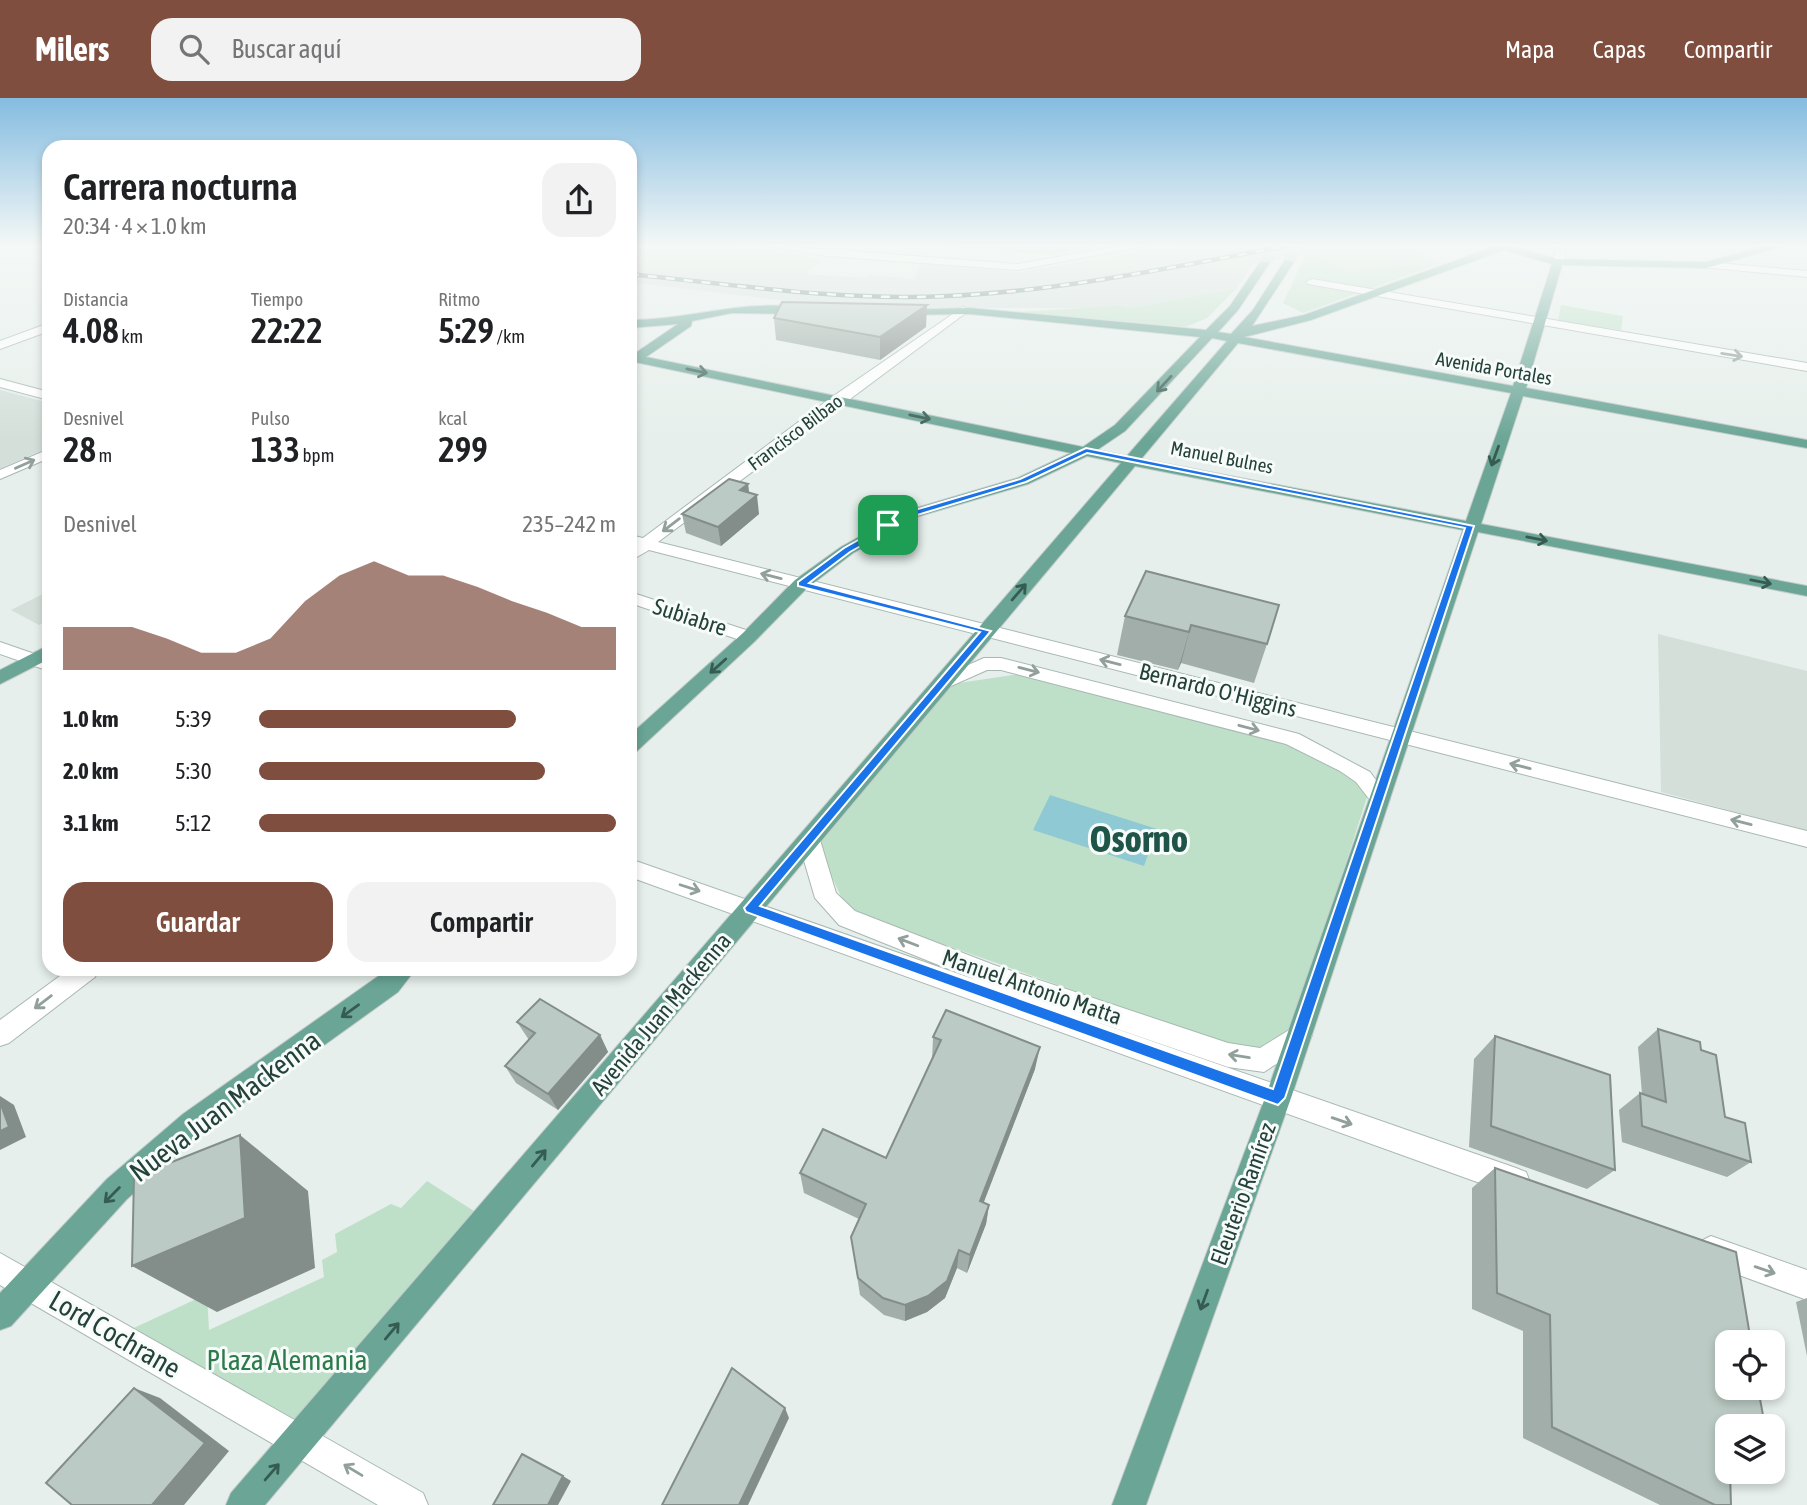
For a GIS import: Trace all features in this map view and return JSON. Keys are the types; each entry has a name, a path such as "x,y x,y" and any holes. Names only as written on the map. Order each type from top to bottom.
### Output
{"main road":[{"path":"637,325 659,324 736,310 817,312"},
{"name":"Avenida Portales","path":"889,313 963,310 1235,336 1731,426 1807,444"},
{"path":"637,740 749,637 802,584 856,544 911,514 1023,481 1086,451 1131,419 1232,310"},
{"name":"Avenida Juan Mackenna","path":"243,1505 1260,310"},
{"path":"1266,310 1281,317 1307,318"},
{"path":"1235,336 1331,310"},
{"name":"Eleuterio Ramírez","path":"1129,1505 1278,1098 1543,310"},
{"path":"637,352 698,317"},
{"path":"637,352 671,328 659,324"},
{"name":"Manuel Bulnes","path":"637,356 1131,461 1807,591"},
{"name":"Avenida Portales","path":"1731,426 1807,434"},
{"path":"0,665 37,658"},
{"path":"0,678 37,658"},
{"name":"Nueva Juan Mackenna","path":"0,1315 13,1276 193,1123 397,976"}],"street":[{"name":"Francisco Bilbao","path":"638,542 963,310"},
{"path":"1460,310 1807,368"},
{"path":"0,345 42,330"},
{"path":"0,383 42,394"},
{"path":"0,475 42,456"},
{"name":"Bernardo O'Higgins","path":"638,542 1807,839"},
{"name":"Subiabre","path":"637,599 749,637"},
{"path":"0,648 37,658"},
{"name":"Bernardo O'Higgins","path":"942,684 984,664 1001,664 1225,721 1292,739 1320,750 1363,777 1380,799"},
{"name":"Manuel Antonio Matta","path":"809,840 826,898 846,918 989,974 1228,1055 1264,1060 1299,1035"},
{"name":"Manuel Antonio Matta","path":"637,870 751,908 1547,1193"},
{"path":"0,1035 78,976"},
{"path":"1690,1244 1807,1285"},
{"name":"Lord Cochrane","path":"13,1276 411,1505"}],"shaded area":[{"path":"0,390 42,401 42,450 0,469"},
{"path":"42,594 42,624 39,625 11,610"},
{"path":"1658,634 1807,671 1807,831 1661,792"}],"green space":[{"path":"1215,310 1207,318 1185,327 1018,312"},
{"path":"1560,310 1587,310 1623,316 1621,330 1558,321"},
{"path":"1019,674 1307,748 1360,785 1367,797 1290,1037 1259,1052 1235,1048 847,910 818,846 952,684"},
{"name":"Plaza Alemania","path":"427,1181 488,1220 300,1439 123,1333 207,1294 209,1330 324,1277 322,1260 337,1252 335,1234 391,1204 401,1208"}],"water":[{"path":"1050,795 1157,829 1144,866 1033,830"}],"building":[{"path":"778,310 920,310 880,337 774,318"},
{"path":"729,479 748,484 740,490 757,495 718,527 682,514"},
{"path":"1146,571 1279,605 1267,644 1191,625 1189,632 1125,616"},
{"path":"540,999 600,1035 548,1094 505,1066 535,1033 517,1022"},
{"path":"946,1010 1040,1047 980,1201 989,1205 970,1255 959,1250 947,1281 928,1296 905,1305 883,1298 858,1278 851,1237 866,1204 800,1173 823,1129 886,1158 941,1040 933,1037"},
{"path":"1658,1029 1700,1042 1701,1050 1716,1055 1725,1117 1745,1123 1751,1162 1642,1126 1640,1093 1666,1102"},
{"path":"1495,1036 1610,1075 1615,1170 1491,1126"},
{"path":"0,1102 9,1127 0,1131"},
{"path":"240,1135 245,1218 132,1266 134,1177"},
{"path":"1495,1168 1736,1252 1749,1330 1715,1330 1715,1400 1760,1400 1763,1414 1715,1414 1715,1484 1730,1484 1731,1505 1715,1505 1552,1427 1550,1315 1497,1293"},
{"path":"732,1368 785,1408 739,1505 662,1505"},
{"path":"134,1388 205,1443 152,1505 72,1505 46,1483"},
{"path":"522,1454 563,1476 548,1505 493,1505"}],"district":[{"name":"Osorno","path":"1139,838"}],"route":[{"path":"1086,451 1470,526 1278,1098 751,908 986,631 802,584 829,562 888,525 911,514 1023,481 1086,451"}]}
